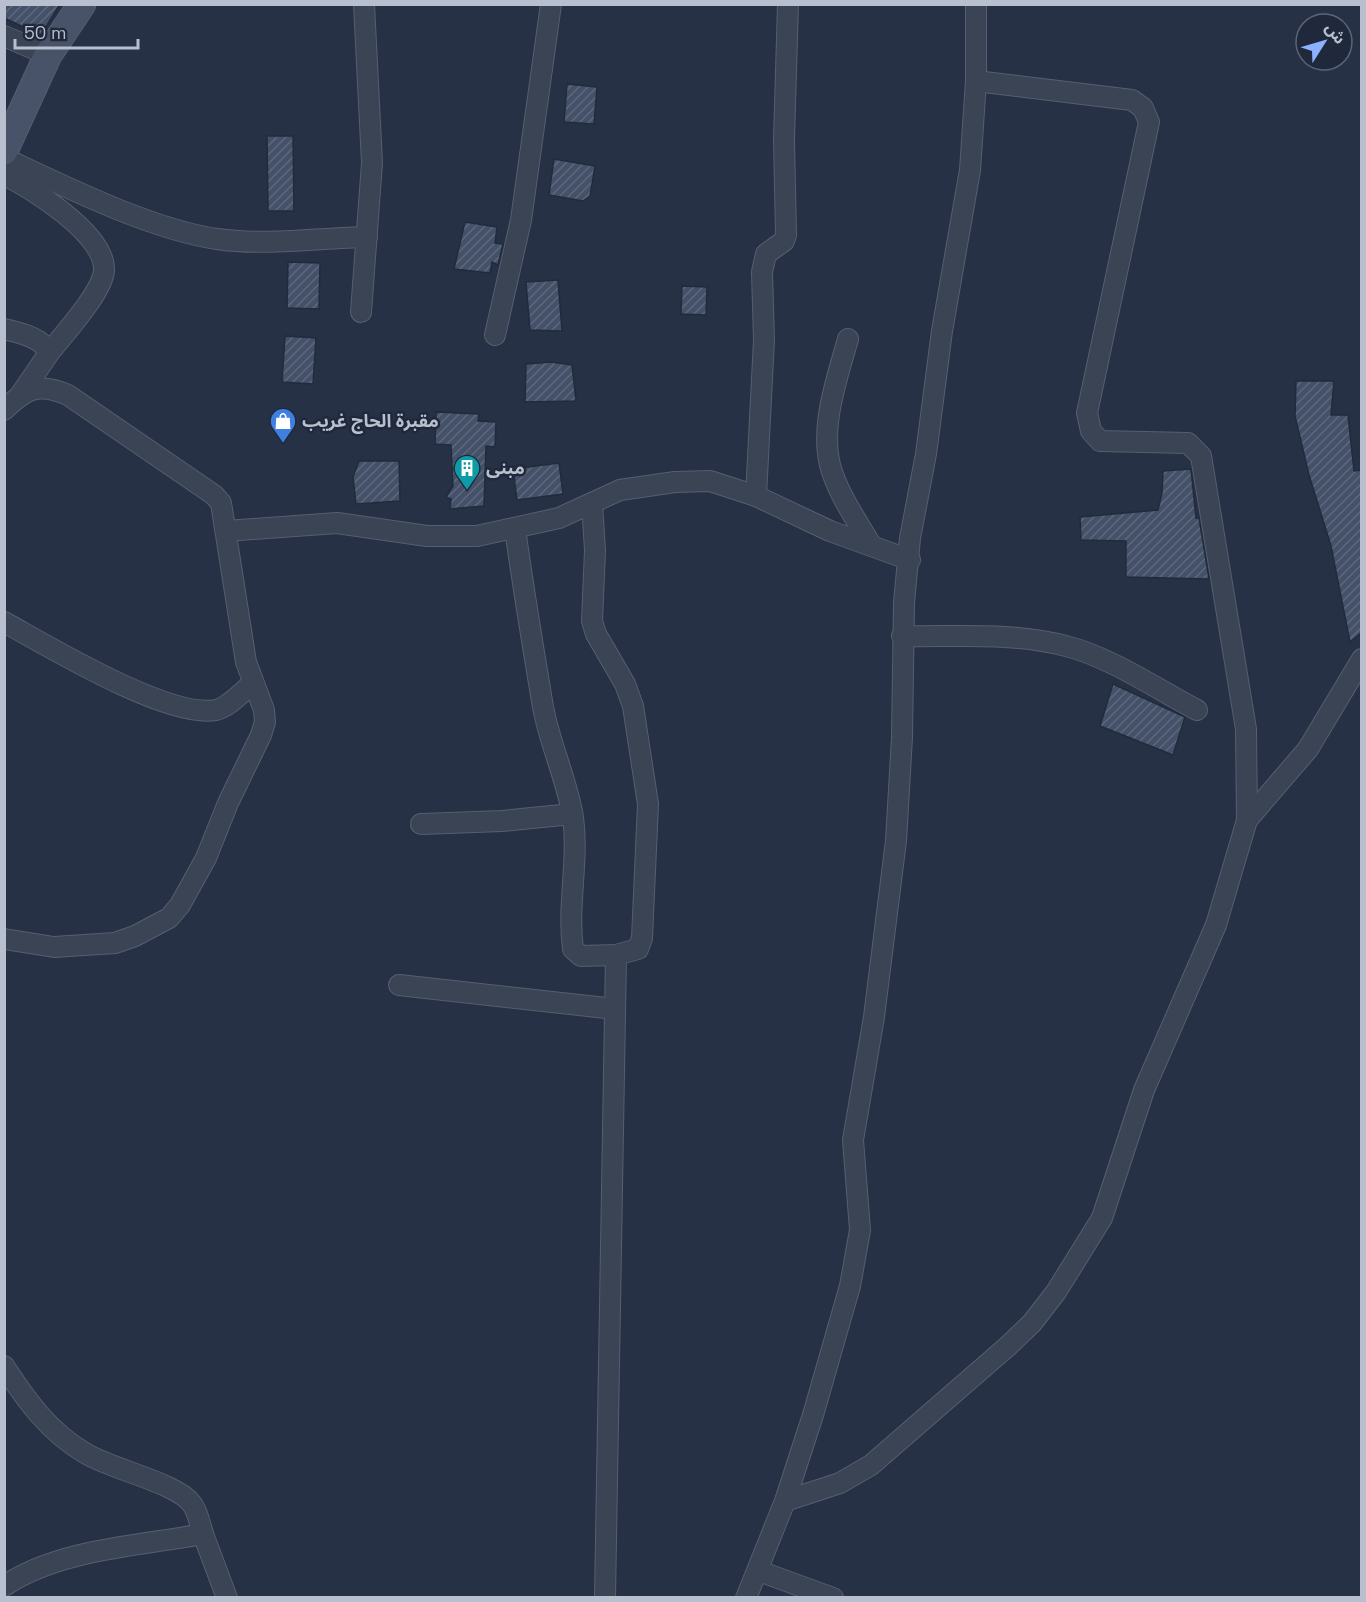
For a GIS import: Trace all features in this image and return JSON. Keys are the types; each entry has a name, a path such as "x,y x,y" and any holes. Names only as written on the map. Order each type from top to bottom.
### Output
{"street":[{"path":"4,151 48,55 82,4"},
{"path":"361,312 372,163 364,4"},
{"path":"495,335 521,220 551,4"},
{"path":"756,496 764,340 762,272 766,254 784,241 786,235 784,139 788,4"},
{"path":"746,1598 759,1571 785,1501 813,1416 850,1286 860,1230 853,1140 871,1040 896,841 902,737 902,636 910,538 926,454 942,331 967,198 976,81 976,4"},
{"path":"4,36 48,55"},
{"path":"785,1501 840,1483 871,1465 1016,1338 1056,1292 1101,1218 1144,1090 1216,925 1247,820 1246,729 1201,456 1188,443 1100,441 1091,431 1088,413 1149,122 1143,108 1132,100 976,81"},
{"path":"4,158 124,210 216,239 246,241 367,237"},
{"path":"4,175 46,198 80,228 102,259 102,278 85,306 21,394 4,410"},
{"path":"4,329 39,341 46,346 49,353"},
{"path":"848,339 833,395 829,450 831,469 838,488 871,545"},
{"path":"4,939 54,947 115,943 147,932 169,918 180,905 206,858 228,802 261,735 265,722 264,710 246,662 224,512 214,495 84,404 57,390 32,389 21,394"},
{"path":"226,531 338,523 453,538 477,536 559,518 620,490 675,482 710,481 756,496 804,520 910,560"},
{"path":"516,528 522,585 534,641 543,707 572,814 575,835 573,949 582,956 616,955 638,949 642,938 648,804 633,706 625,684 596,634 592,621 595,550 592,503"},
{"path":"4,622 81,664 166,702 204,710 217,710 253,683"},
{"path":"902,636 1032,639 1068,646 1100,659 1197,711"},
{"path":"1247,820 1308,749 1362,659"},
{"path":"421,824 502,821 572,814"},
{"path":"605,1598 616,955"},
{"path":"399,985 615,1009"},
{"path":"7,1374 39,1415 81,1451 117,1469 184,1496 196,1511 227,1598"},
{"path":"4,1586 25,1572 55,1561 203,1534"},
{"path":"759,1571 832,1598"}],"building":[{"path":"4,4 60,4 41,35 4,18"},
{"path":"567,84 597,87 594,124 564,122"},
{"path":"267,136 293,136 294,211 268,211"},
{"path":"554,159 595,166 590,196 583,201 549,195"},
{"path":"465,222 497,227 495,243 503,244 498,265 492,262 490,273 454,269"},
{"path":"288,262 320,263 319,309 287,308"},
{"path":"558,280 562,331 530,330 526,282"},
{"path":"682,286 707,287 706,315 681,314"},
{"path":"285,336 316,338 313,384 282,382"},
{"path":"551,362 572,365 576,401 525,402 526,364"},
{"path":"1296,381 1334,381 1331,415 1348,415 1354,471 1362,470 1362,632 1350,642 1331,546 1309,475 1295,416"},
{"path":"436,412 479,414 478,421 496,422 495,447 486,446 484,506 450,509 451,499 446,497 453,486 451,445 435,444"},
{"path":"359,461 399,461 400,501 356,504 353,477"},
{"path":"559,463 563,494 517,500 513,469"},
{"path":"1191,469 1196,518 1199,518 1209,579 1126,577 1126,541 1081,540 1080,517 1158,510 1162,493 1163,471"},
{"path":"1113,684 1185,717 1173,755 1100,726"}],"place":[{"name":"مقبرة الحاج غريب","path":"283,444"},
{"name":"مبنى","path":"467,491"}]}
